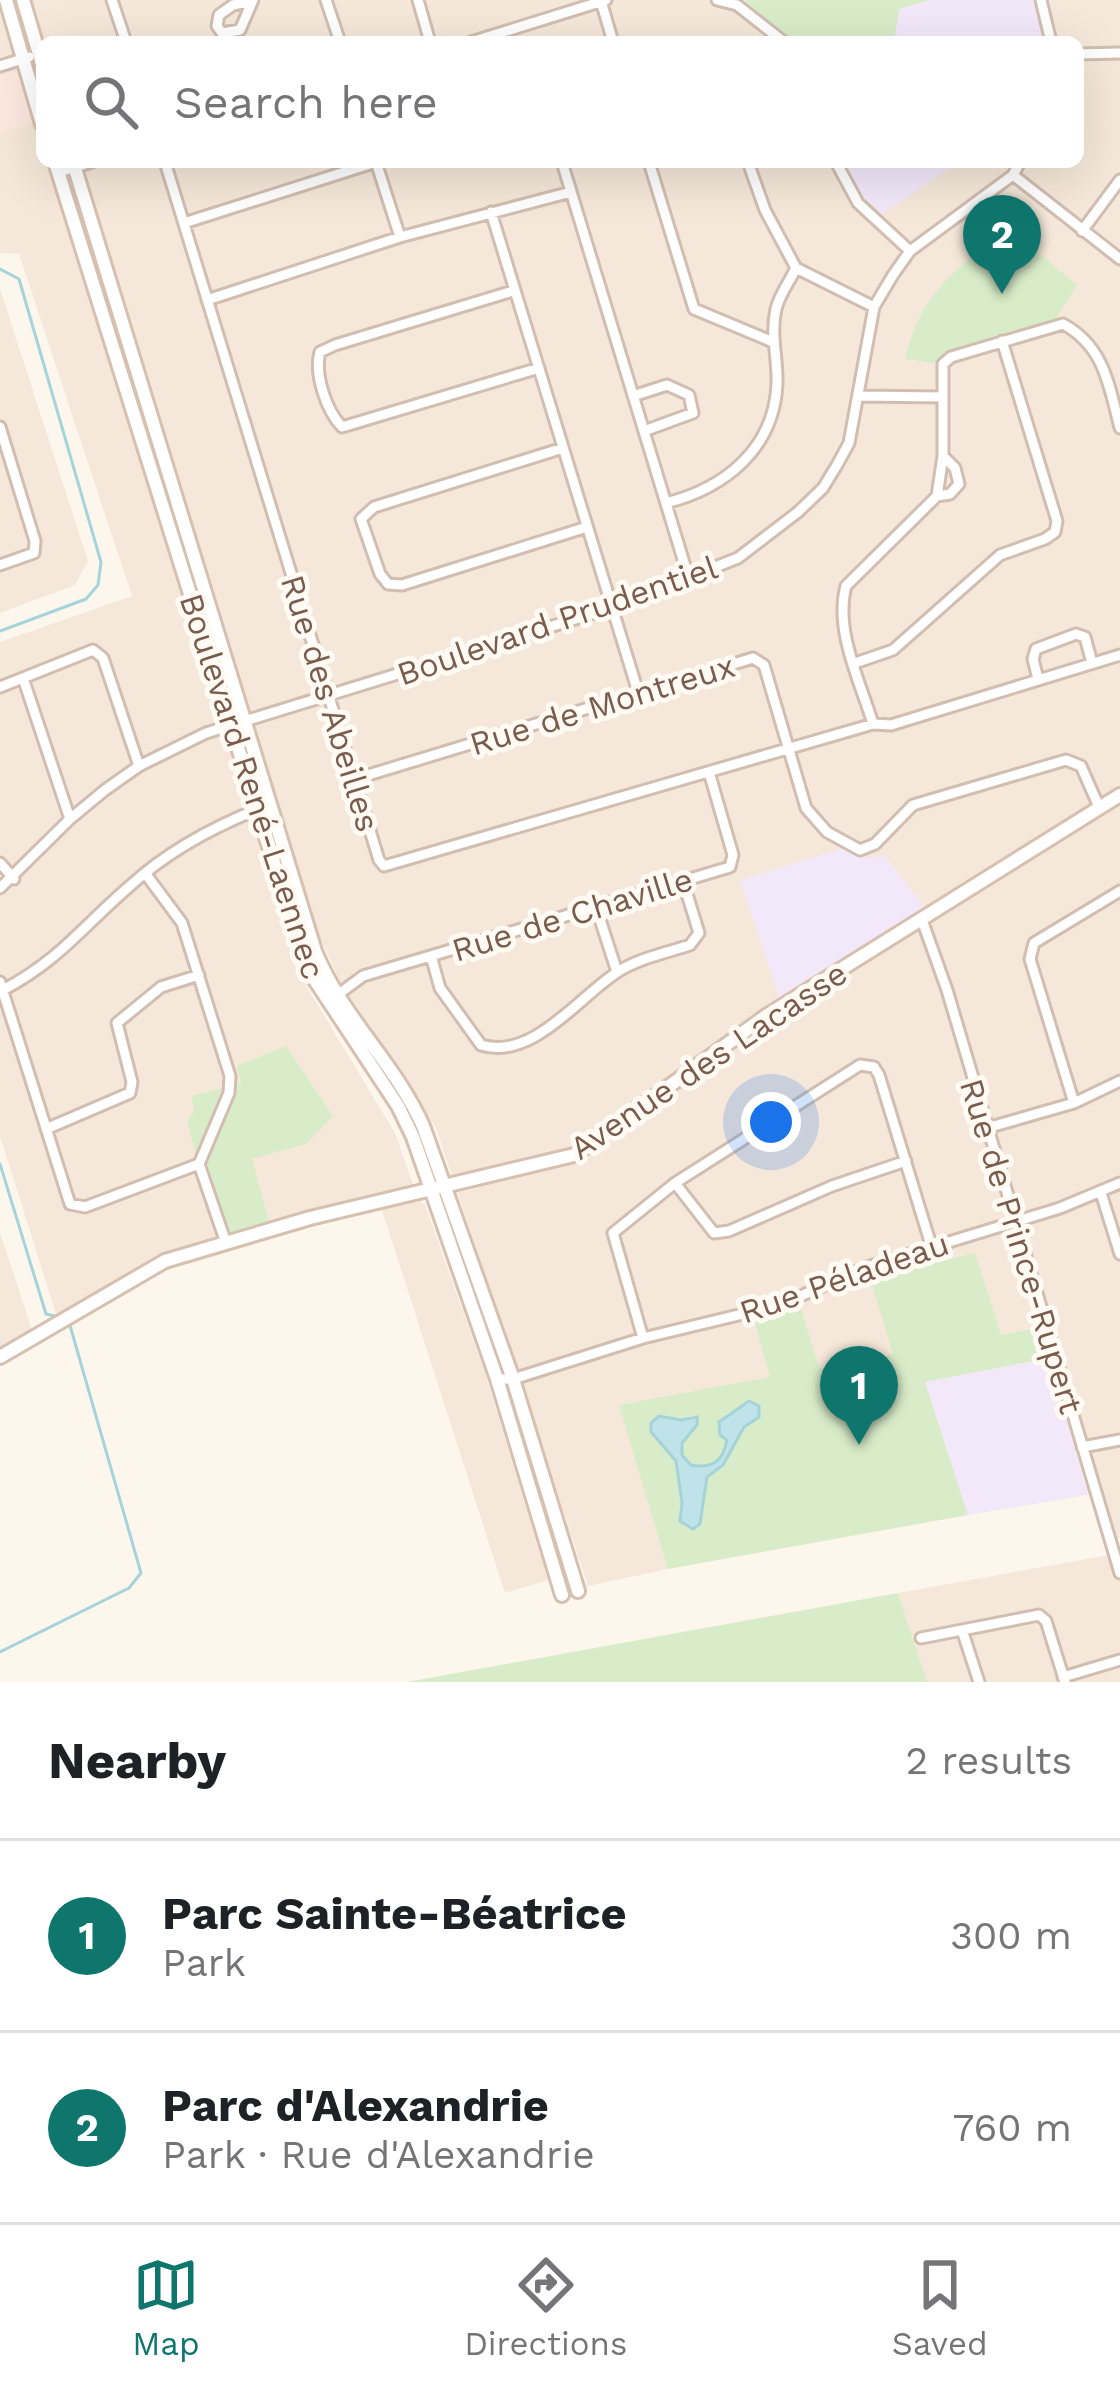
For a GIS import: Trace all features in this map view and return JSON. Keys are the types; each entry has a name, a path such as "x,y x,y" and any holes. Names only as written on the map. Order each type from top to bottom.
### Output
{"street":[{"path":"6,0 36,104"},
{"path":"23,0 36,45"},
{"path":"112,0 124,36"},
{"path":"326,0 338,36"},
{"path":"418,0 428,36"},
{"path":"489,36 604,0 612,36"},
{"path":"717,0 738,3 777,36"},
{"path":"1041,0 1050,36"},
{"path":"520,26 523,36"},
{"path":"1084,54 1120,52"},
{"path":"0,66 36,59"},
{"name":"Boulevard René-Laennec","path":"57,168 119,374 332,999"},
{"name":"Boulevard René-Laennec","path":"75,168 237,722 257,809 307,968 417,1112 562,1595"},
{"name":"Rue des Abeilles","path":"167,168 379,860 392,867 1120,655"},
{"path":"184,223 357,168"},
{"path":"378,168 400,237"},
{"path":"564,168 689,579"},
{"path":"651,168 694,309 773,342"},
{"path":"750,168 765,210 796,268 874,307"},
{"path":"839,168 859,203 910,251"},
{"name":"Boulevard Prudentiel","path":"0,888 70,819 139,766 237,722 611,608 738,558 823,488 849,443 874,307 910,251 1017,168"},
{"path":"1013,175 1120,259"},
{"path":"1082,231 1120,180"},
{"path":"207,300 400,237 571,192"},
{"path":"491,212 638,692"},
{"path":"666,502 691,496 736,473 759,444 775,408 776,307 796,268"},
{"path":"513,291 320,352 316,365 334,418 342,427 538,368"},
{"path":"937,496 943,456 943,364 951,357 1063,324 1088,340 1103,364 1120,428"},
{"path":"855,663 893,650 1000,555 1055,532 1058,521 1002,341"},
{"path":"633,396 667,385 689,395 693,413 644,431"},
{"path":"859,396 944,397"},
{"path":"0,427 35,542 34,553 0,565"},
{"path":"563,448 374,506 362,519 380,574 388,584 402,585 587,527"},
{"path":"873,724 841,604 846,586 937,496 950,494 958,484 955,468 943,456"},
{"path":"1038,679 1033,659 1036,649 1076,634 1085,637 1092,663"},
{"path":"0,687 93,650 103,658 139,766"},
{"name":"Rue de Montreux","path":"355,779 753,658 764,664 788,749"},
{"path":"23,678 70,819"},
{"path":"788,749 814,820 860,850 875,844 913,805 1066,760 1081,766 1099,807"},
{"name":"Rue de Chaville","path":"332,999 363,976 730,867 734,855 709,772"},
{"name":"Avenue des Lacasse","path":"0,1357 165,1262 310,1218 574,1155 716,1051 1120,795"},
{"path":"199,1164 85,1208 74,1208 2,986 64,951 145,873 203,833 257,809"},
{"path":"0,863 14,879"},
{"path":"145,873 182,923 231,1084 199,1164 226,1243"},
{"path":"430,956 440,988 481,1045 488,1048 529,1040 634,962 690,946 699,933 683,881"},
{"path":"1073,1103 1030,958 1034,943 1120,891"},
{"path":"596,907 617,973"},
{"name":"Rue de Prince-Rupert","path":"922,920 1120,1573"},
{"path":"46,1130 130,1093 132,1082 117,1023 161,987 199,975"},
{"path":"643,1338 613,1232 675,1183 787,1109 867,1064 879,1075 931,1245"},
{"path":"986,1128 1073,1103 1120,1081"},
{"path":"675,1183 714,1233 774,1215 832,1186 905,1161"},
{"name":"Rue Péladeau","path":"496,1378 513,1379 643,1338 780,1305 864,1268 1120,1184"},
{"name":"Boulevard René-Laennec","path":"437,1189 513,1379 578,1591"},
{"path":"1101,1193 1120,1253"},
{"path":"1082,1447 1120,1440"},
{"path":"921,1638 1034,1615 1044,1617 1064,1679 1120,1660"},
{"path":"962,1630 979,1682"}],"shaded area":[{"path":"0,0 6,0 36,101 36,168 57,168 296,969 395,1133 413,1184 270,1225 251,1159 306,1144 241,1083 194,1111 187,1121 218,1240 162,1257 56,1314 0,1136 0,642 132,596 19,254 0,253"},
{"path":"31,0 1120,0 1120,1538 1110,1540 1044,1325 1001,1335 974,1253 894,1354 818,1368 800,1309 771,1377 620,1405 668,1569 588,1586 436,1128 347,997 318,933 82,168 1084,168 1084,36 42,36"},
{"path":"930,0 1036,0 1046,36 895,36 899,9"},
{"path":"25,69 36,122 0,132 0,76"},
{"path":"845,168 949,168 882,214 862,197"},
{"path":"0,289 88,561 75,585 0,613"},
{"path":"842,849 866,859 884,855 926,909 780,1000 740,880"},
{"path":"417,1199 425,1205 485,1373 548,1580 505,1593 381,1207"},
{"path":"0,1233 33,1333 0,1353"},
{"path":"1049,1358 1088,1495 968,1515 925,1382"},
{"path":"1120,1553 1120,1682 927,1682 898,1593"}],"green space":[{"path":"745,0 930,0 899,9 895,36 784,36"},
{"path":"1009,228 1077,285 1053,323 941,364 905,359 931,298 957,269"},
{"path":"286,1046 333,1116 306,1144 252,1159 270,1225 230,1234 207,1164 197,1159 187,1121 194,1111 192,1096 241,1083 237,1066"},
{"path":"975,1253 1001,1335 1038,1327 1049,1358 925,1382 968,1515 668,1569 619,1405 770,1377 754,1320 801,1309 819,1368 893,1354 870,1278","holes":["749,1401 756,1420 744,1427 723,1465 707,1477 697,1528 680,1517 676,1461 651,1432 659,1416 681,1420 693,1416 694,1429 682,1443 684,1461 691,1465 713,1465 722,1454 724,1416"]},
{"path":"898,1593 927,1682 407,1682"}],"water":[{"path":"749,1401 759,1406 759,1417 744,1427 723,1465 707,1477 700,1524 693,1529 680,1521 676,1461 651,1432 651,1423 659,1416 697,1417 697,1425 682,1443 682,1455 691,1465 705,1466 716,1462 725,1447 719,1422"}],"waterway":[{"path":"0,269 19,279 101,562 98,585 86,599 0,631"},
{"path":"0,1164 46,1314 55,1316"},
{"path":"0,1652 129,1588 141,1573 69,1322"}],"place":[{"name":"Parc d'Alexandrie","path":"1002,294"},
{"name":"Parc Sainte-Béatrice","path":"859,1445"}]}
